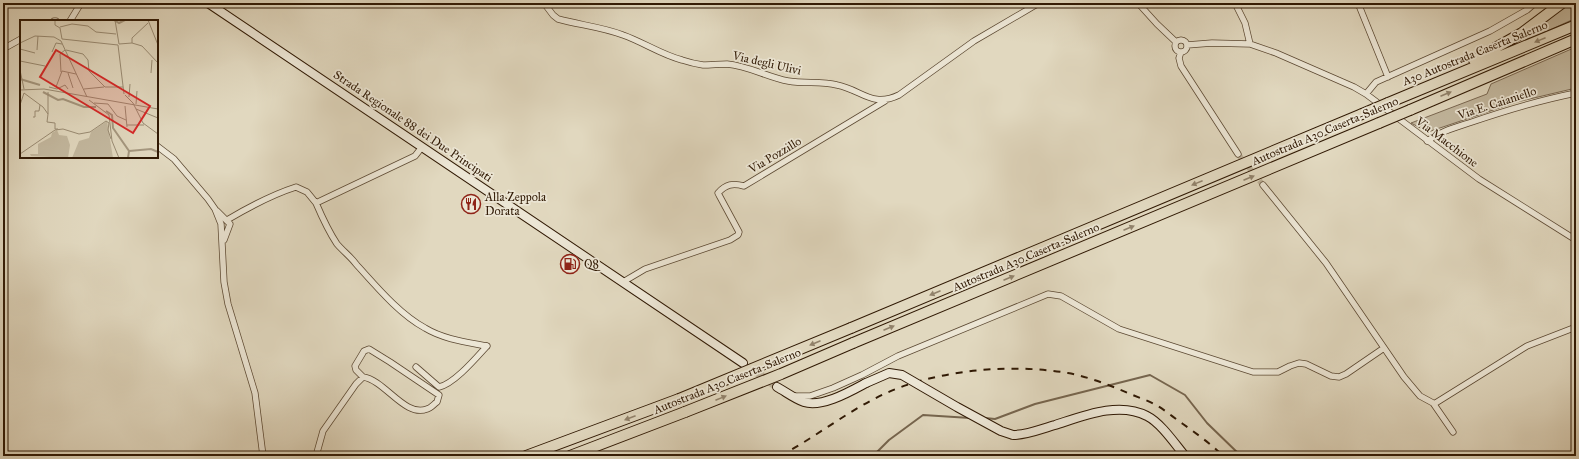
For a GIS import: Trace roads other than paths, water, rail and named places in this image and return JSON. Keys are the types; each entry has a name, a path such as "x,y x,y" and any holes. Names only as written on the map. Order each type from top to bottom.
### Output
{"highway":[{"path":"1388,103 1486,55 1522,33 1562,3"},
{"name":"A30 Autostrada Caserta Salerno","path":"1362,114 1576,25"},
{"name":"Autostrada A30 Caserta-Salerno","path":"570,456 781,374 1576,39"},
{"name":"Autostrada A30 Caserta-Salerno","path":"526,456 680,399 1362,114"}],"main road":[{"name":"Strada Regionale 88 dei Due Principati","path":"208,3 743,363"},
{"path":"777,387 805,403 813,404 838,397 889,373 902,375 1001,431 1013,435 1026,434 1106,411 1132,410 1148,416 1186,456"}],"street":[{"path":"71,20 81,3"},
{"name":"Via degli Ulivi","path":"544,3 558,19 624,35 681,60 702,65 726,64 746,67 771,77 787,81 808,84 822,83 838,85 870,98 887,100"},
{"path":"887,100 900,95 974,41 1039,3"},
{"path":"1138,3 1176,42"},
{"path":"1235,3 1245,23 1250,44"},
{"path":"1358,3 1388,77"},
{"path":"1366,94 1376,82 1490,31 1527,10 1536,3"},
{"path":"3,49 20,40"},
{"path":"1176,42 1182,40 1187,45 1186,50 1181,52 1179,58 1181,66 1238,154"},
{"path":"1176,42 1175,48 1181,52"},
{"name":"Via Macchione","path":"1187,45 1212,43 1250,44 1332,76 1366,94 1479,179 1576,240"},
{"name":"Via E. Caianiello","path":"1427,141 1436,134 1500,113 1552,98 1576,93"},
{"name":"Via Pozzillo","path":"623,282 645,269 730,240 738,235 739,232 734,221 718,193 722,188 729,184 744,186 887,100"},
{"path":"158,147 174,159 228,224"},
{"path":"316,203 415,156 422,147"},
{"path":"1263,184 1326,263 1404,377 1420,396 1434,404 1452,432"},
{"path":"221,226 224,230 228,224 248,208 279,192 296,187 307,192 316,203 338,244 368,278 411,318 431,332 486,346 444,386 438,387 416,366"},
{"path":"215,209 221,226 224,282 228,304 255,393 263,456"},
{"path":"222,244 228,224"},
{"path":"793,396 810,396 833,388 898,356 1048,294 1061,296 1119,329 1253,372 1278,372 1299,363 1306,364 1322,372 1339,377 1346,374 1384,348"},
{"path":"1434,404 1527,346 1576,327"},
{"path":"369,350 390,362 439,395 437,402 428,409 417,411 407,407 392,394 369,378 363,377 356,370 355,366 364,351 369,350"},
{"path":"316,456 323,431 356,384 363,377"}],"waterway":[{"path":"985,418 995,419 1035,404 1150,375 1185,395 1207,423 1241,456"},
{"path":"873,456 889,440 923,415 970,418"}],"tunnel":[{"path":"1238,154 1263,185"},
{"path":"748,366 777,387"}],"railway":[{"path":"780,456 854,410 901,387 920,381 962,372 1005,369 1048,370 1068,373 1114,387 1159,407 1204,439 1223,456"}],"place":[{"name":"Alla Zeppola Dorata","path":"471,204"},
{"name":"Q8","path":"570,264"}]}
